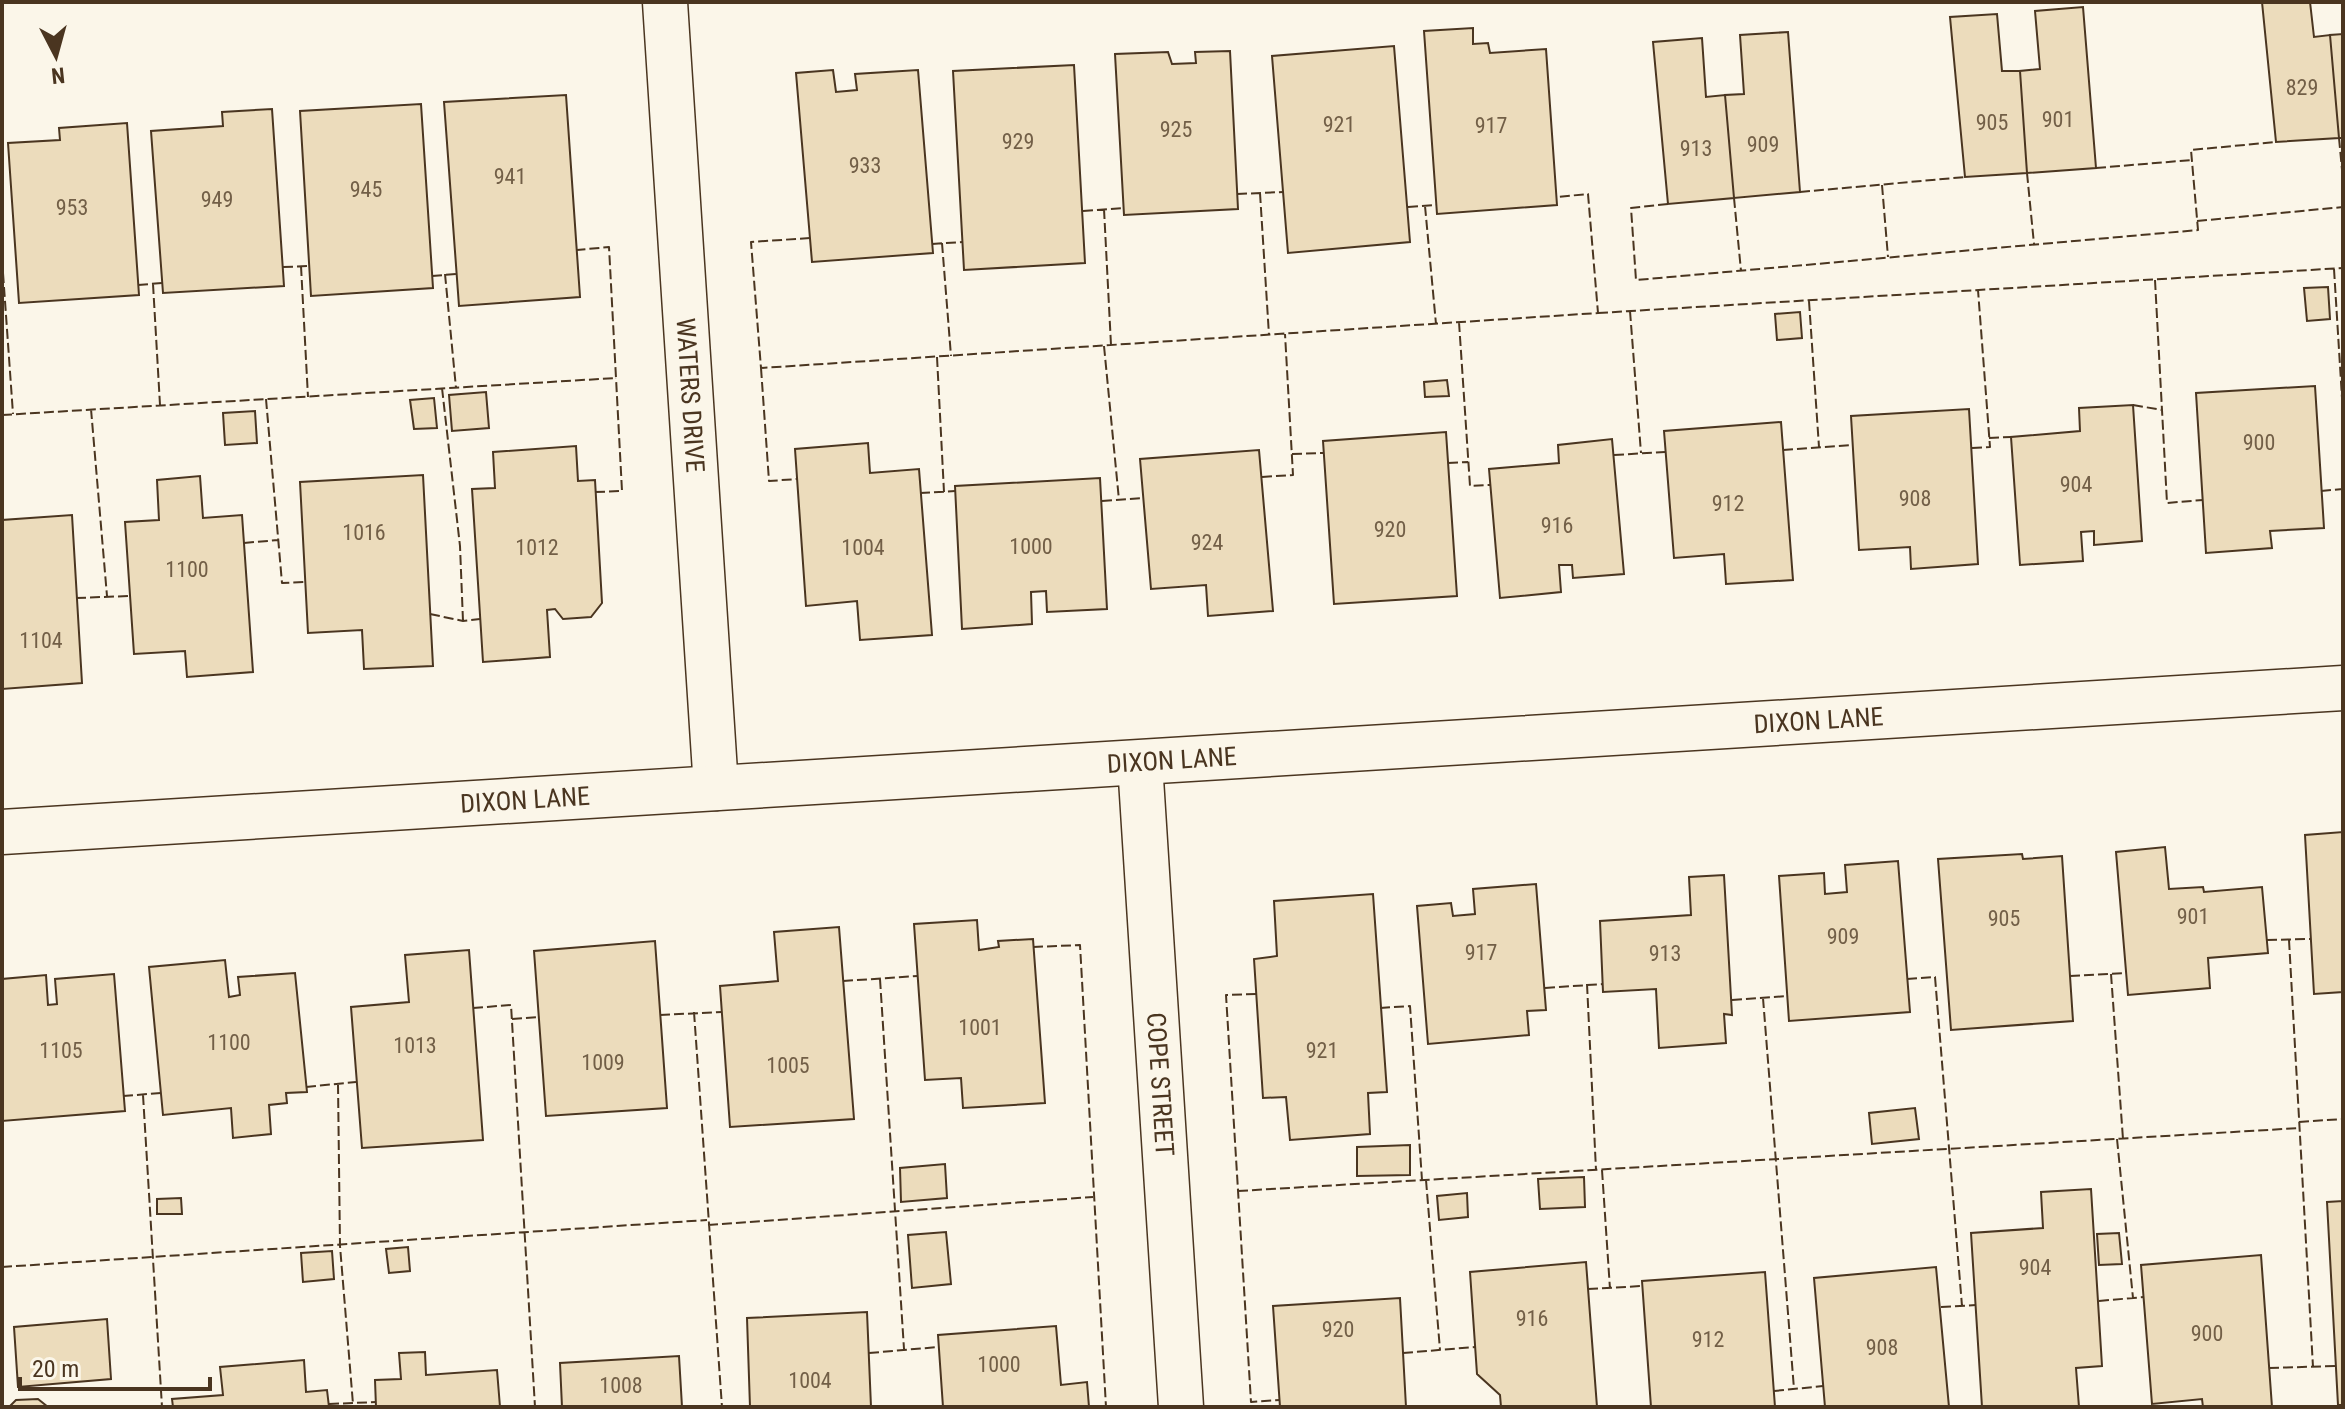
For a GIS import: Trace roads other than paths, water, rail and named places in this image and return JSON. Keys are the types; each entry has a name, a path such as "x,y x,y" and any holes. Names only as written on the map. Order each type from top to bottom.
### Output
{"street":[{"name":"WATERS DRIVE","path":"665,2 716,788"},
{"name":"DIXON LANE","path":"2,832 2343,688"},
{"name":"COPE STREET","path":"1140,763 1181,1407"}]}
